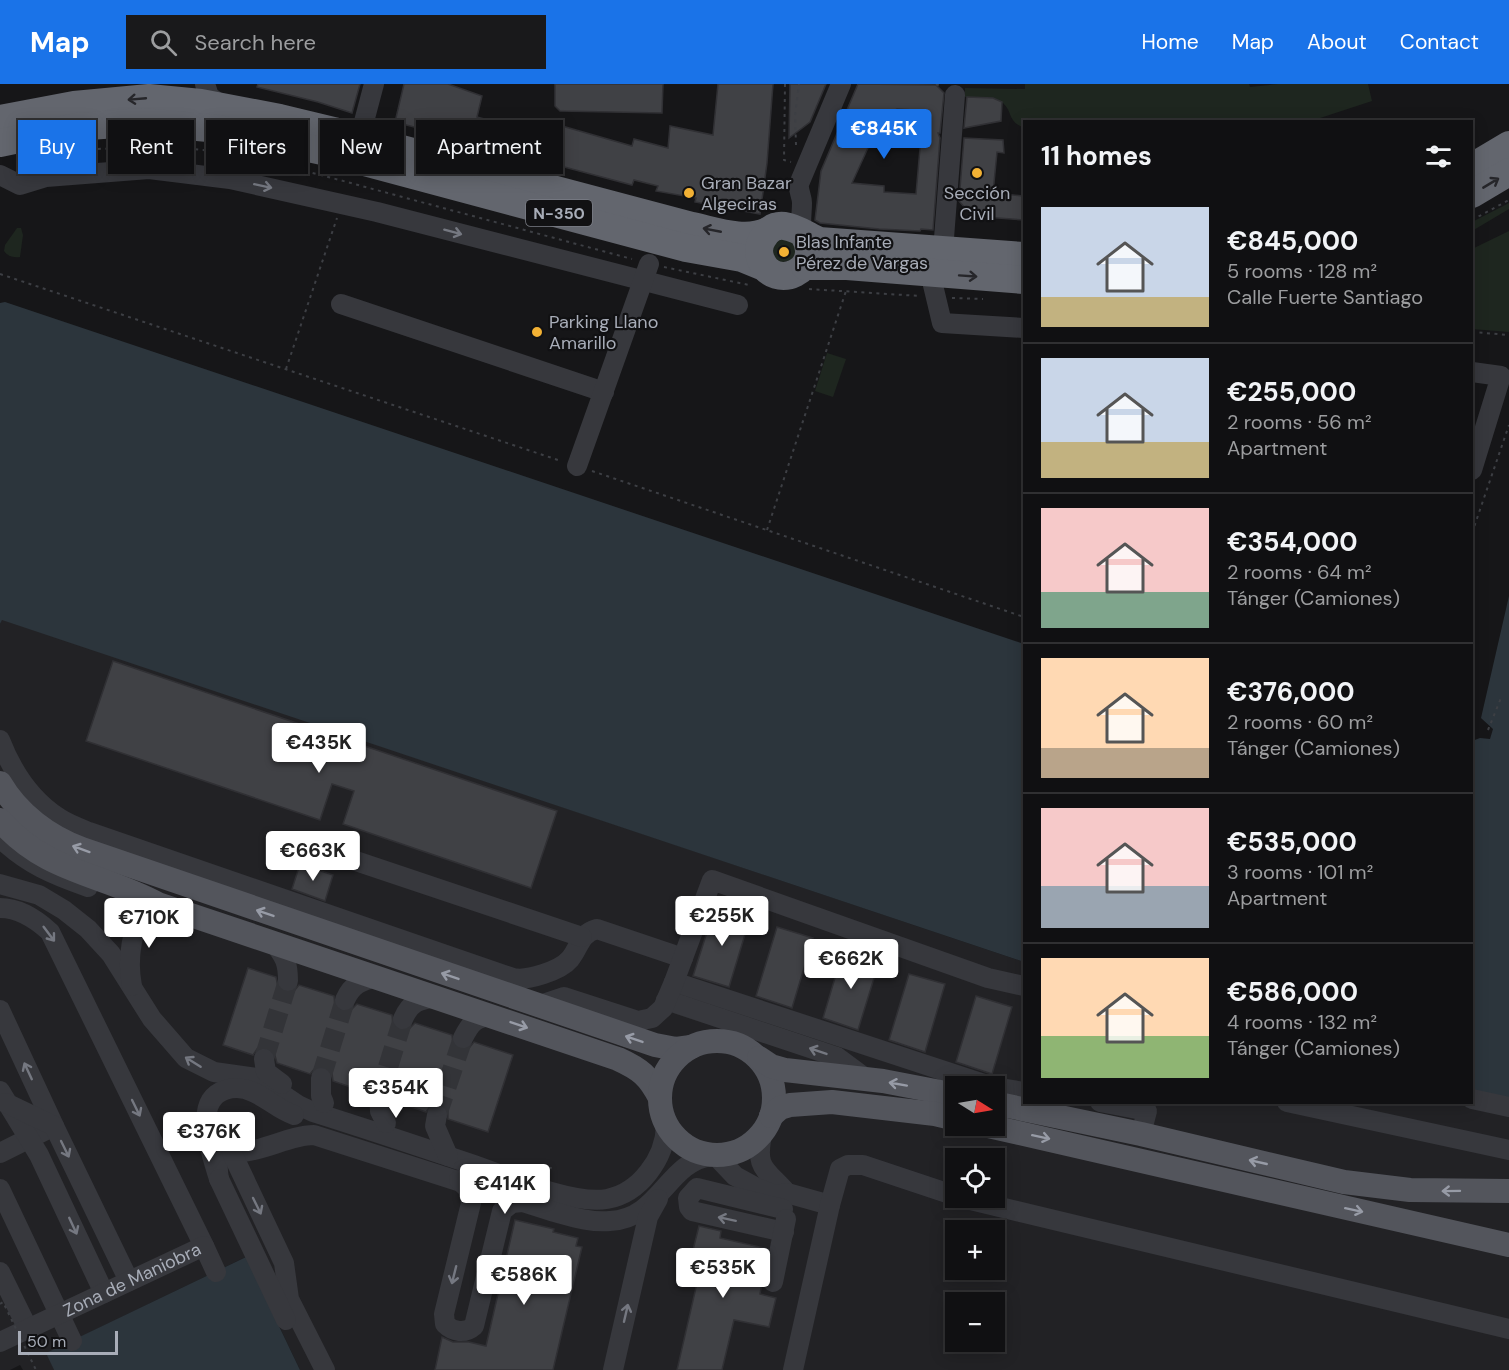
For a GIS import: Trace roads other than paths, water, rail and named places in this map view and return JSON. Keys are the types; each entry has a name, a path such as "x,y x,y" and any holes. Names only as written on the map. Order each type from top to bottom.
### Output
{"highway":[{"name":"N-350","path":"0,119 74,105 148,98 195,90 224,107 280,117 320,136"},
{"name":"N-350","path":"3,161 76,127 142,122 219,129 320,148"},
{"path":"1473,165 1509,145"},
{"name":"N-350","path":"404,164 743,236 761,234 787,225 819,241 1023,256"},
{"name":"N-350","path":"404,168 686,248 742,258 758,276 795,274 803,277 930,285 1023,280"},
{"path":"1473,193 1509,172"},
{"path":"758,276 761,261 759,248 764,236 771,229"},
{"path":"803,234 808,240 810,254 803,277"}],"main road":[{"path":"0,783 19,808 33,821 66,843 655,1046 676,1049 711,1041 732,1042 742,1046 771,1066 785,1070 868,1080 945,1093"},
{"path":"0,820 24,844 58,864 139,893 166,906 618,1059 635,1067 648,1077 664,1116 686,1148 694,1152 713,1156 736,1152 757,1139 780,1108 790,1104 832,1102 945,1116"},
{"path":"664,1116 660,1088 668,1068 691,1047"},
{"path":"759,1058 766,1066 775,1095 767,1124"},
{"path":"1005,1106 1074,1122 1148,1116 1344,1182 1439,1191 1509,1191"},
{"path":"1005,1130 1509,1245"}],"street":[{"path":"365,120 374,84"},
{"path":"372,120 388,84"},
{"path":"803,234 800,222 802,200 798,189 801,164 841,84"},
{"path":"943,251 955,95"},
{"path":"3,161 20,185 46,177 149,169 337,193 647,273 738,305"},
{"path":"771,229 784,217 791,195 798,189"},
{"path":"590,222 631,245 647,273"},
{"path":"577,466 647,273 658,258 686,248"},
{"path":"930,285 942,323 1023,328"},
{"path":"341,304 604,392"},
{"path":"1473,372 1501,376 1473,467"},
{"path":"0,740 15,773 34,797 59,818 89,832 521,980 560,967 570,959 579,942 590,931 597,929 683,958"},
{"path":"0,838 20,856 41,869"},
{"path":"323,850 480,903 579,942"},
{"path":"0,855 135,903 166,906"},
{"path":"537,1006 564,997 638,1021 658,1014 670,991 712,880 988,978 1023,986"},
{"path":"0,884 39,895 88,928 111,954 152,1019 186,1058 214,1072 283,1084"},
{"path":"134,992 130,973 132,939 145,915 166,906"},
{"path":"0,908 7,908 33,917 50,932 204,1246"},
{"path":"345,1000 350,990 361,981 376,977"},
{"path":"670,991 837,1057 868,1080"},
{"path":"670,991 956,1076"},
{"path":"404,1019 411,1006 420,1000 437,997"},
{"path":"0,1010 129,1281"},
{"path":"463,1038 475,1020 492,1016"},
{"path":"236,1074 255,1069 264,1059 266,1072 283,1084 324,1103 386,1123 444,1150"},
{"path":"258,1078 298,1105 313,1112 575,1187 599,1188 625,1179 639,1167 654,1143 664,1116"},
{"path":"321,1078 321,1096 324,1103"},
{"path":"309,1370 219,1179 205,1119 210,1102 223,1090 240,1088 252,1091 289,1113 541,1198 598,1210 624,1206 646,1192 663,1171 669,1161 664,1116"},
{"path":"1005,1089 1023,1092"},
{"path":"379,1096 380,1111 386,1123"},
{"path":"3,1097 54,1126"},
{"path":"3,1097 39,1155 104,1293"},
{"path":"1473,1099 1509,1107"},
{"path":"1107,1104 1148,1116"},
{"path":"1296,1104 1509,1150"},
{"path":"437,1115 435,1126 444,1150"},
{"path":"767,1124 759,1151 760,1160 785,1201 786,1219 773,1282"},
{"path":"0,1153 54,1126"},
{"path":"219,1179 218,1161 223,1154 250,1152 290,1138 314,1135 582,1219 622,1220 642,1211 691,1161 713,1156 735,1176 785,1201"},
{"path":"209,1138 219,1148 230,1152 284,1263 289,1299 325,1370"},
{"path":"793,1370 838,1173 848,1164 863,1165 945,1192"},
{"path":"459,1180 468,1189 471,1203 444,1314 445,1324 452,1329 462,1332 474,1326 502,1211 512,1203 524,1202"},
{"path":"668,1185 693,1190 697,1188 830,1205"},
{"path":"613,1370 648,1217 668,1185"},
{"path":"0,1189 72,1341"},
{"path":"693,1190 688,1198 689,1208 692,1211 784,1232"},
{"path":"1005,1208 1509,1329"},
{"name":"Zona de Maniobra","path":"0,1342 204,1246 216,1272"},
{"path":"0,1272 28,1329"}],"tunnel":[{"path":"264,1059 288,981"},
{"path":"321,1078 345,1000"},
{"path":"379,1096 403,1019"},
{"path":"437,1115 463,1038"}],"place":[{"name":"Sección Civil","path":"977,173"},
{"name":"Gran Bazar Algeciras","path":"689,193"},
{"name":"Blas Infante Pérez de Vargas","path":"784,252"},
{"name":"Parking Llano Amarillo","path":"537,332"}]}
